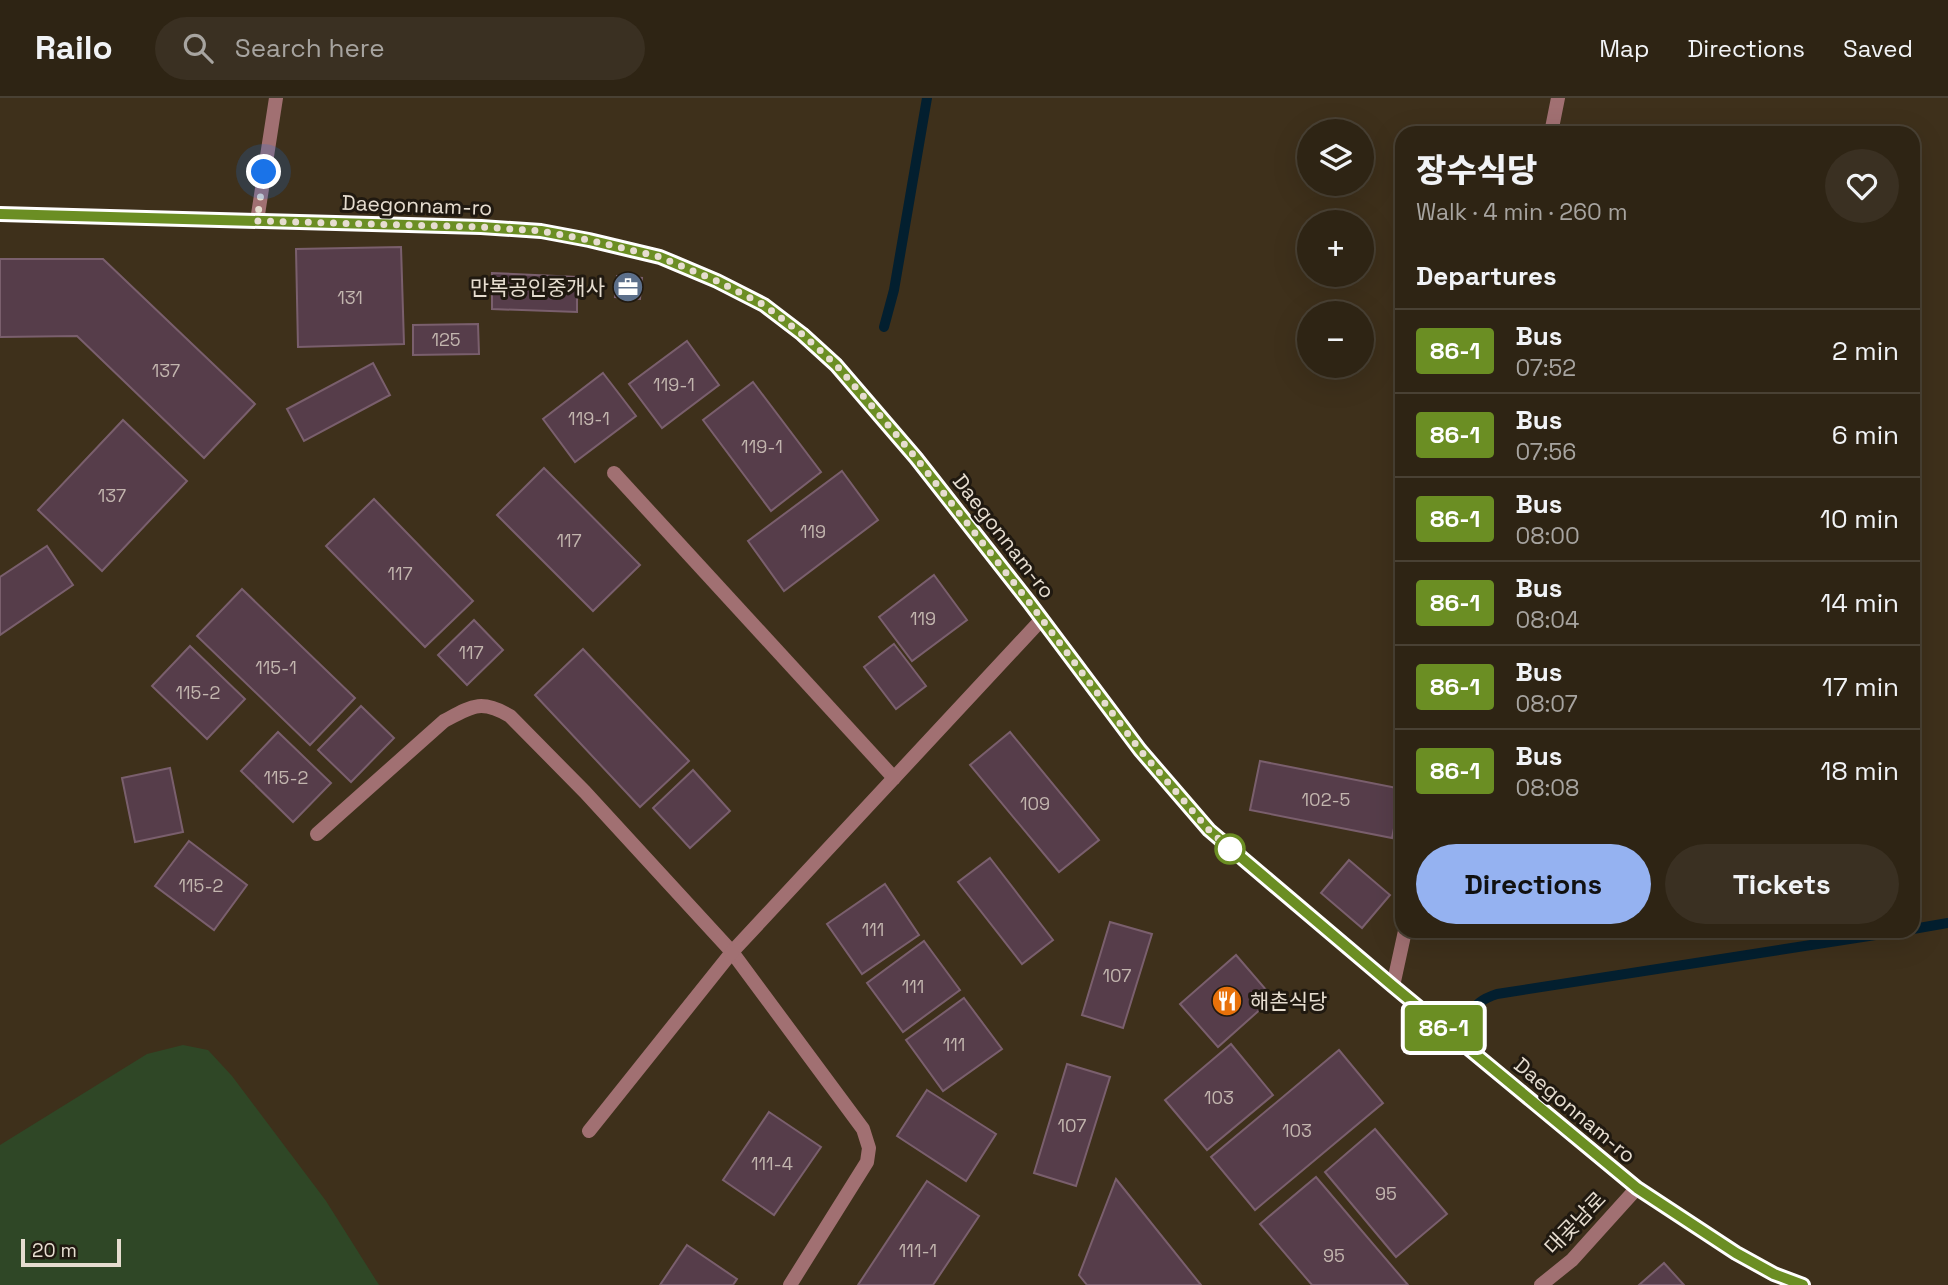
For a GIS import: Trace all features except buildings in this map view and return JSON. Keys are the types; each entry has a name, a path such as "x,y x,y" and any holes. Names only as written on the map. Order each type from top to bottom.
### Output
{"street":[{"path":"257,221 276,98"},
{"path":"1552,126 1558,98"},
{"name":"Daegonnam-ro","path":"0,215 481,227 541,231 660,257 764,305 836,365 916,458 1140,750 1209,830 1637,1188 1736,1253 1774,1274 1803,1285"},
{"path":"614,473 894,778"},
{"path":"589,1131 732,952 1042,619"},
{"path":"317,834 444,722 464,710 481,705 496,708 510,716 585,792 732,952 863,1129 869,1148 867,1163 790,1285"},
{"path":"1393,986 1403,938"},
{"name":"대곶남로","path":"1541,1285 1572,1260 1637,1188"}],"green space":[{"path":"183,1045 208,1050 232,1076 326,1201 379,1285 0,1285 0,1145 147,1054"}],"waterway":[{"path":"884,327 894,290 927,98"},
{"path":"1920,928 1948,923"},
{"path":"1467,1018 1479,1003 1497,994 1856,938"}],"bus line":[{"name":"86-1","path":"0,214 481,227 541,231 660,257 764,305 836,365 916,458 1140,750 1209,830 1637,1188 1736,1253 1774,1274 1803,1285"}],"place":[{"name":"만복공인중개사","path":"628,287"},
{"name":"해촌식당","path":"1227,1001"}],"route":[{"path":"264,172 257,221 541,231 660,257 764,305 836,365 877,412 1029,602 1140,750 1209,830 1230,849"}]}
